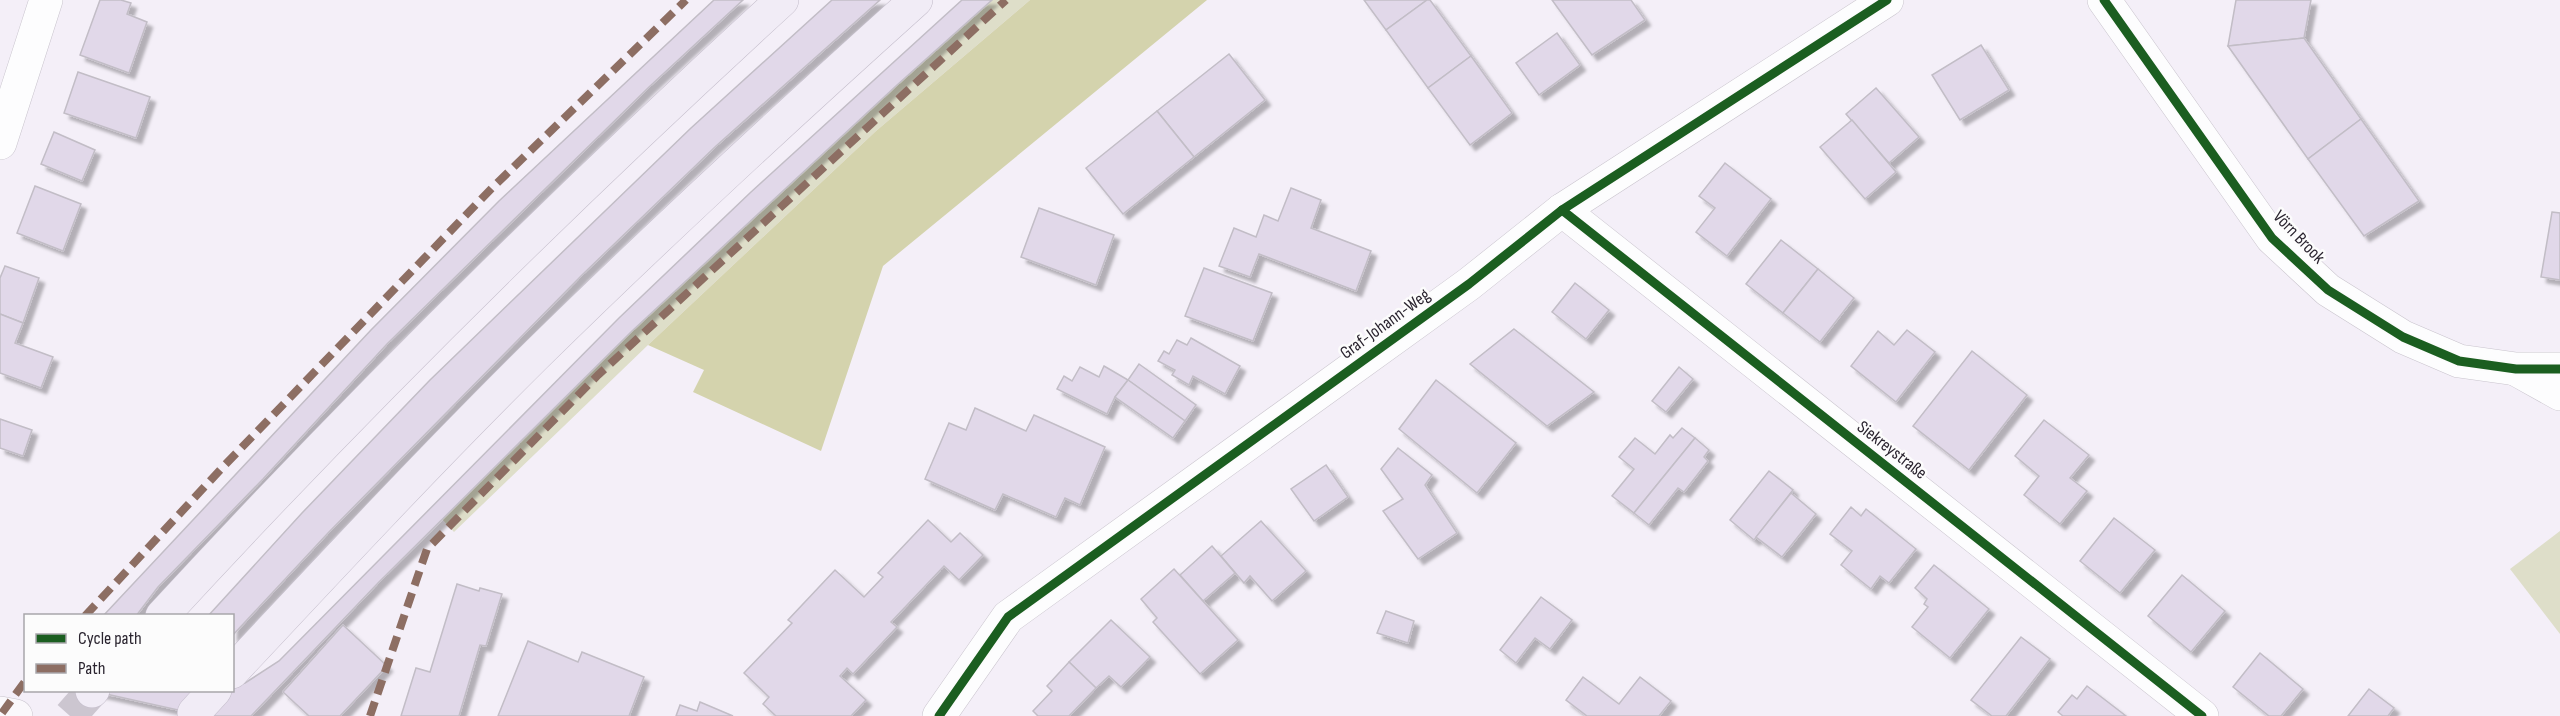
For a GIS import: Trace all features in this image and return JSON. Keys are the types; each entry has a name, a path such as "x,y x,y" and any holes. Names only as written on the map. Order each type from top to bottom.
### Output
{"highway":[{"path":"163,614 266,503 471,293 643,127 782,0"},
{"path":"234,670 363,532 535,356 749,150 916,0"}],"main road":[{"path":"0,713 16,716"}],"street":[{"path":"0,143 46,0"},
{"name":"Graf-Johann-Weg","path":"939,716 1008,617 1468,284 1562,210 1887,0"},
{"name":"Vörn Brook","path":"2104,0 2272,238 2328,290 2403,337 2459,361 2516,369 2560,369"},
{"name":"Siekreystraße","path":"1562,210 2202,716"},
{"name":"Vörn Brook","path":"2516,369 2560,394"}],"green space":[{"path":"992,0 1030,0 876,131 648,345 454,532 442,519 632,331"},
{"path":"1030,0 1207,0 883,266 821,451 693,392 704,370 648,345 876,131"},
{"path":"2560,531 2560,634 2510,569"}],"building":[{"path":"100,0 121,0 131,3 127,14 147,22 129,73 80,55"},
{"path":"714,0 743,0 649,87 387,344 263,479 158,587 138,614 105,614 371,330 499,201"},
{"path":"832,0 880,0 716,146 582,275 328,533 234,634 234,614 210,614 302,513 430,380 691,128"},
{"path":"962,0 992,0 632,331 378,583 251,716 205,716 97,692 234,692 234,686 245,683 279,661 619,318 751,192"},
{"path":"1364,0 1427,0 1386,30"},
{"path":"1430,0 1471,56 1428,88 1386,30"},
{"path":"1552,0 1631,0 1645,20 1592,55"},
{"path":"2236,0 2311,0 2304,38 2228,46"},
{"path":"1557,33 1580,65 1539,95 1516,63"},
{"path":"2304,38 2361,119 2308,159 2228,46"},
{"path":"1981,45 2009,90 1960,120 1932,75"},
{"path":"1229,54 1265,100 1194,157 1157,111"},
{"path":"1471,56 1512,113 1470,145 1428,88"},
{"path":"78,72 150,97 136,138 64,113"},
{"path":"1876,88 1919,137 1889,163 1846,114"},
{"path":"1157,111 1194,157 1123,214 1086,168"},
{"path":"2361,119 2419,201 2364,236 2308,159"},
{"path":"1852,120 1896,172 1865,199 1820,147"},
{"path":"54,132 95,150 82,181 41,164"},
{"path":"1725,163 1771,199 1727,256 1696,232 1715,208 1699,196"},
{"path":"35,186 81,204 63,251 17,233"},
{"path":"1291,188 1321,200 1311,228 1371,251 1356,291 1259,254 1250,277 1219,266 1234,228 1256,237 1264,215 1278,221"},
{"path":"1039,208 1114,235 1096,285 1021,257"},
{"path":"2552,212 2560,213 2560,280 2541,277"},
{"path":"1781,240 1818,269 1783,313 1746,284"},
{"path":"5,266 39,278 23,323 0,314 0,278"},
{"path":"1204,268 1272,293 1253,341 1185,316"},
{"path":"1818,269 1854,298 1820,342 1783,313"},
{"path":"1575,283 1609,310 1586,339 1552,312"},
{"path":"0,314 23,323 15,343 53,357 41,388 0,373"},
{"path":"1514,329 1594,392 1547,426 1470,364"},
{"path":"1907,330 1935,352 1896,402 1851,366 1878,331 1894,345"},
{"path":"1191,338 1240,366 1225,394 1193,376 1189,385 1172,375 1175,370 1158,361 1164,351 1169,354 1177,340 1187,345"},
{"path":"1972,351 2027,395 1969,470 1913,426"},
{"path":"1139,364 1196,405 1185,421 1128,380"},
{"path":"1104,366 1128,380 1115,397 1107,414 1057,389 1064,376 1072,381 1080,367 1099,377"},
{"path":"1679,367 1693,379 1666,412 1652,401"},
{"path":"1128,380 1185,421 1173,438 1115,397"},
{"path":"1436,380 1516,443 1477,493 1399,429"},
{"path":"975,408 1026,431 1034,415 1105,447 1080,505 1065,498 1056,517 1003,494 995,510 925,479 949,423 966,430"},
{"path":"0,419 32,430 23,456 0,448"},
{"path":"2044,420 2089,455 2070,478 2087,491 2060,524 2024,495 2039,476 2015,456"},
{"path":"1682,428 1695,438 1634,513 1612,496 1634,469 1619,457 1635,438 1655,454 1670,435 1673,438"},
{"path":"1695,438 1709,450 1704,457 1708,461 1684,492 1678,488 1649,525 1634,513"},
{"path":"1398,448 1432,475 1425,485 1457,533 1418,559 1383,511 1403,499 1381,469"},
{"path":"1326,465 1348,497 1314,521 1291,489"},
{"path":"1769,471 1793,490 1754,540 1730,520"},
{"path":"1791,493 1816,514 1782,557 1756,537"},
{"path":"1851,507 1861,516 1866,509 1916,549 1889,583 1880,576 1871,589 1841,565 1852,551 1830,534"},
{"path":"2114,518 2155,550 2120,593 2080,561"},
{"path":"928,520 951,542 960,533 983,555 959,580 944,566 891,622 897,627 853,674 847,668 840,676 866,700 851,716 776,716 763,704 769,697 744,673 792,623 788,620 835,570 864,597 883,577 878,573"},
{"path":"1261,521 1306,571 1272,601 1250,576 1244,583 1221,556"},
{"path":"1212,546 1235,573 1203,601 1180,575"},
{"path":"1934,565 1989,609 1950,658 1912,627 1928,607 1924,604 1927,599 1915,588"},
{"path":"1174,569 1238,640 1200,674 1153,622 1157,618 1141,599"},
{"path":"2182,575 2225,611 2191,652 2148,616"},
{"path":"457,584 479,591 480,588 502,594 486,646 480,645 459,716 401,716 416,668 430,672"},
{"path":"1541,597 1572,620 1550,649 1535,638 1516,663 1500,650"},
{"path":"1386,611 1414,621 1408,643 1377,633"},
{"path":"1111,620 1150,657 1121,687 1109,676 1096,688 1069,662"},
{"path":"343,625 387,666 340,716 309,716 283,692"},
{"path":"2021,637 2050,659 2006,716 1992,716 1971,700"},
{"path":"528,641 578,662 582,652 644,677 629,716 498,716"},
{"path":"2260,653 2303,689 2281,716 2269,716 2233,687"},
{"path":"1069,662 1096,688 1069,716 1038,716 1033,711 1052,691 1047,686"},
{"path":"1583,677 1619,704 1640,677 1671,701 1659,716 1587,716 1566,700"},
{"path":"2087,686 2126,716 2063,716 2058,712 2072,695 2077,699"},
{"path":"2369,689 2394,708 2388,716 2348,716"},
{"path":"700,702 733,716 676,716 680,705 697,711"}],"tunnel":[{"path":"70,716 91,692"}],"marked path":[{"path":"87,614 221,469 492,188 686,0"},
{"path":"370,716 427,549 598,375 1006,0"},
{"path":"2,713 24,683"}],"cycle path":[{"path":"939,716 1008,617 1469,284 1562,210 1887,0"},
{"path":"2104,0 2272,238 2328,290 2403,337 2459,361 2516,369 2560,369"},
{"path":"1562,210 2202,716"}]}
